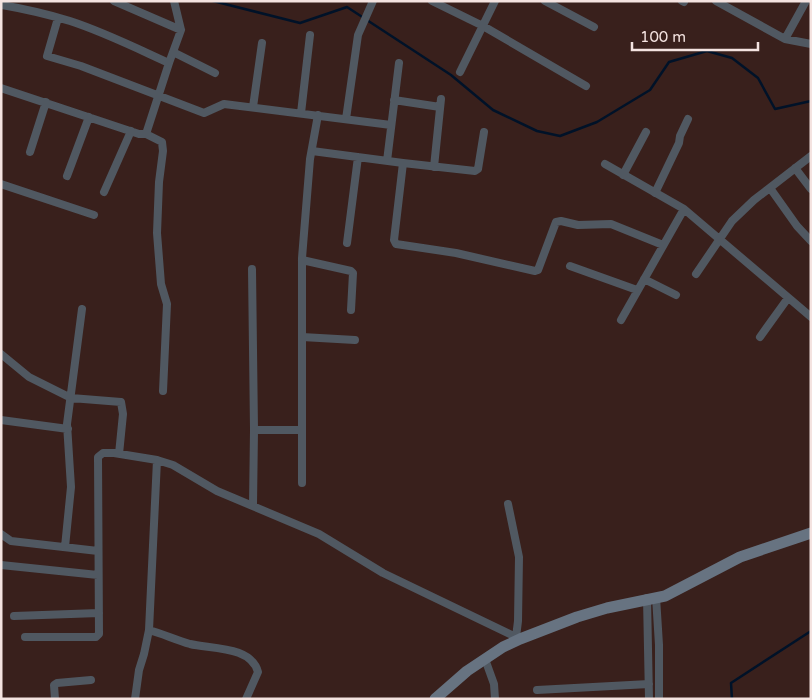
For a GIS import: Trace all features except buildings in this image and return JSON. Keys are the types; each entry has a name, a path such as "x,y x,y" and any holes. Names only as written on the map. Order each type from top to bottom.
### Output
{"main road":[{"path":"435,699 467,671 518,638 577,617 665,596 740,557 811,533"}],"street":[{"path":"114,1 181,30"},
{"path":"146,134 181,30 174,1"},
{"path":"432,1 483,26 586,86"},
{"path":"460,72 495,1"},
{"path":"545,1 594,27"},
{"path":"716,1 785,39 811,44"},
{"path":"785,39 806,1"},
{"path":"346,119 358,35 373,3"},
{"path":"2,5 58,18 101,33 169,63"},
{"path":"58,18 47,56 81,66 158,94 193,110 204,113 224,104 391,125"},
{"path":"301,113 310,35"},
{"path":"253,107 262,42"},
{"path":"173,52 215,72"},
{"path":"387,161 400,62"},
{"path":"1,88 131,131 146,134 162,142 157,233 161,284 167,304 163,391"},
{"path":"394,100 440,103 434,167"},
{"path":"30,152 46,102"},
{"path":"302,483 302,260 312,151 318,115"},
{"path":"67,176 89,117"},
{"path":"655,193 679,143 680,136 688,119"},
{"path":"104,192 131,131"},
{"path":"312,151 403,164 475,171 478,169 484,132"},
{"path":"623,175 646,132"},
{"path":"696,274 732,221 754,200 811,156"},
{"path":"347,243 358,157"},
{"path":"403,164 394,240 396,244 456,253 534,271 538,270 556,222 561,221 578,225 611,224 663,245"},
{"path":"605,164 684,209 811,317"},
{"path":"795,168 811,189"},
{"path":"1,184 94,215"},
{"path":"770,188 796,226 811,240"},
{"path":"621,320 684,209"},
{"path":"302,260 351,271 353,274 351,310"},
{"path":"570,266 637,290"},
{"path":"252,269 253,505"},
{"path":"644,279 676,295"},
{"path":"760,337 788,298"},
{"path":"65,547 71,486 68,429 82,309"},
{"path":"302,337 355,340"},
{"path":"1,354 29,378 71,398 121,402 123,414 119,454"},
{"path":"1,420 68,429"},
{"path":"254,430 302,430"},
{"path":"25,637 96,637 99,634 98,457 102,453 119,454 174,464 217,490 319,534 383,573 518,638 520,557 508,504"},
{"path":"135,699 139,670 150,630 157,460"},
{"path":"1,534 11,541 98,551"},
{"path":"1,565 98,575"},
{"path":"649,699 652,598"},
{"path":"652,598 659,645 659,699"},
{"path":"14,616 99,613"},
{"path":"150,630 190,644 229,651 249,658 256,664 258,672 246,699"},
{"path":"485,659 494,684 495,699"},
{"path":"54,699 54,685 57,683 91,680"},
{"path":"537,690 649,684"}],"waterway":[{"path":"213,1 300,23 347,7 451,75 493,110 537,131 560,136 597,122 650,90 669,62 707,51 732,58 758,78 775,109 811,101"},
{"path":"732,699 731,683 811,631"}]}
